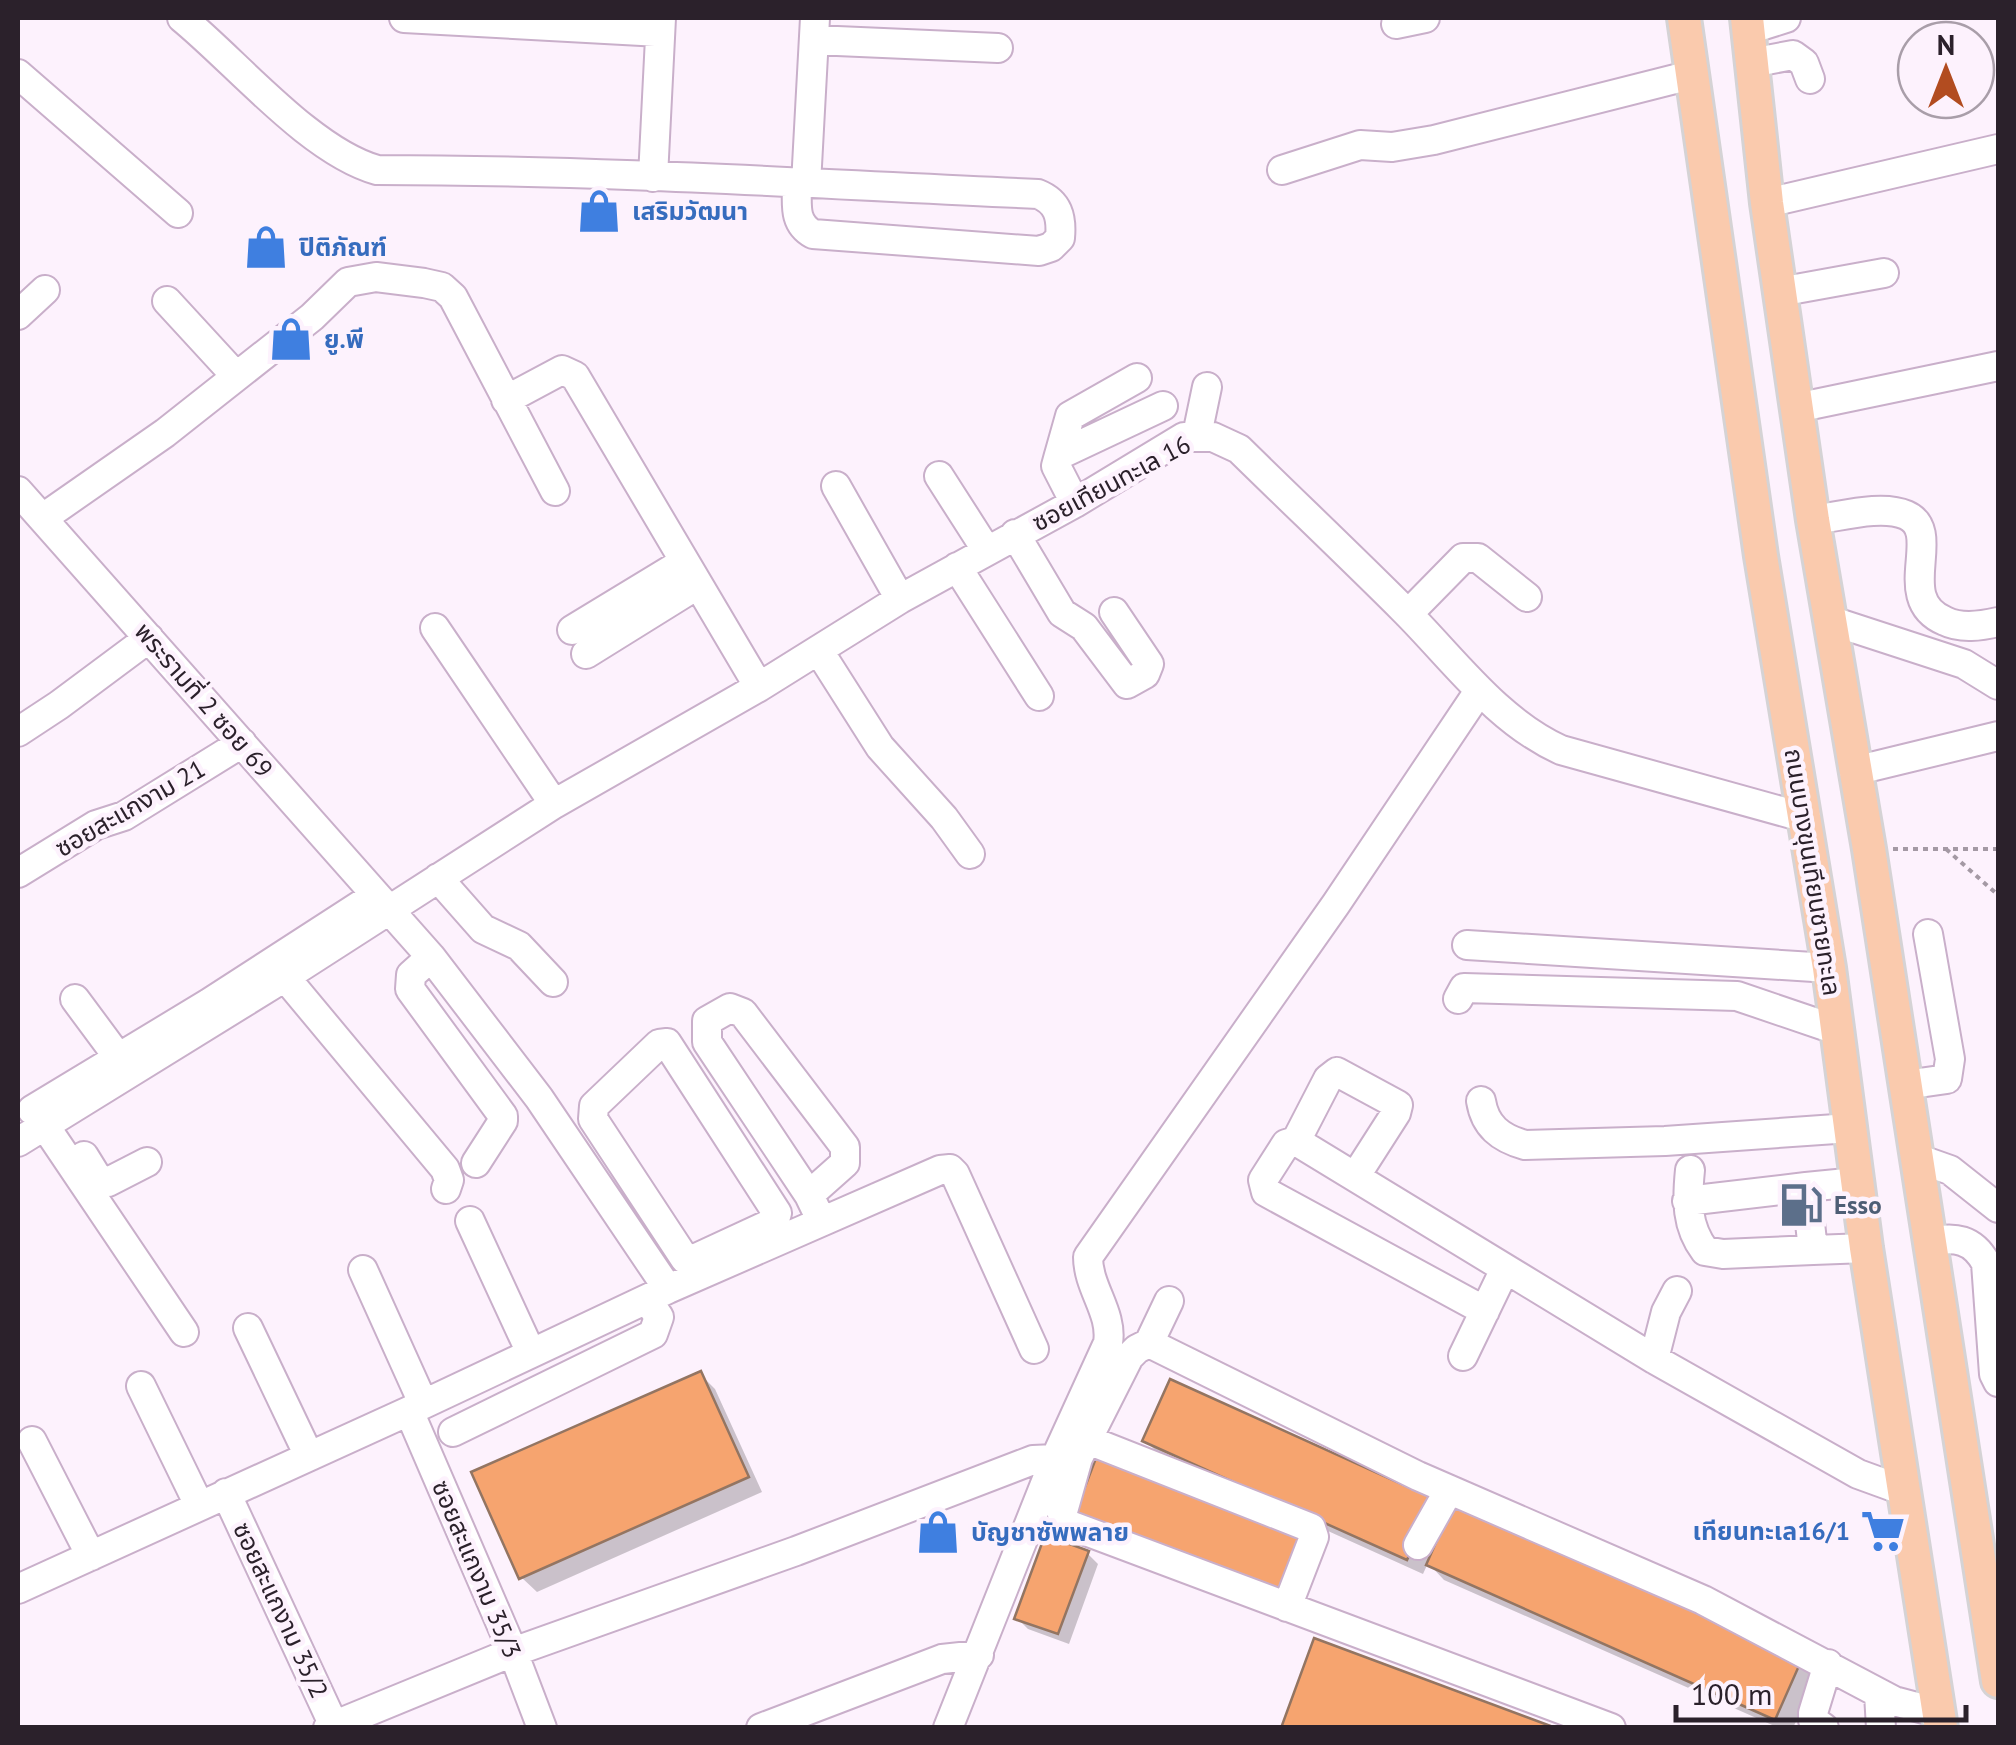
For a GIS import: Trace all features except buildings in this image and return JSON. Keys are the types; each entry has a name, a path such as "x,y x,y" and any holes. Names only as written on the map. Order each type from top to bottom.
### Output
{"main road":[{"name":"ถนนบางขุนเทียนชายทะเล","path":"1684,18 1760,556 1806,818 1866,1248 1940,1720"},
{"path":"1747,24 1767,203 1812,520 1869,849 1930,1242 1990,1574 1998,1681"},
{"path":"1760,556 1771,570 1790,575 1808,568 1818,554"}],"street":[{"path":"404,18 661,25 653,177"},
{"path":"1396,24 1425,18"},
{"path":"1747,24 1786,18"},
{"path":"192,20 316,138 358,164 377,170 653,177 802,184 1038,194 1051,199 1057,209 1060,238 1051,247 1039,250 813,234 802,228 798,220 802,184 814,29 998,48"},
{"path":"1751,63 1793,56 1804,63 1810,79"},
{"path":"18,74 178,212"},
{"path":"1282,170 1360,145 1392,147 1434,140 1691,75"},
{"path":"1767,203 1998,150"},
{"path":"1779,292 1884,273"},
{"path":"28,508 165,432 312,317 348,282 376,277 442,287 453,297 555,491"},
{"path":"18,315 45,290"},
{"path":"167,302 236,376"},
{"path":"1796,408 1998,366"},
{"path":"506,400 562,370 576,376 759,687"},
{"path":"1075,503 1056,466 1070,416 1137,378"},
{"path":"1196,436 1207,386"},
{"path":"1059,455 1163,406"},
{"name":"ซอยเทียนทะเล 16","path":"383,902 438,878 554,804 759,687 900,599 1184,438 1196,436 1212,437 1239,449 1408,614 1479,690 1544,742 1560,750 1806,818"},
{"path":"938,476 987,552"},
{"path":"836,486 900,599"},
{"name":"พระรามที่ 2 ซอย 69","path":"28,508 149,638 430,957 538,1098 632,1232 657,1294"},
{"path":"1812,520 1879,512 1903,514 1916,521 1920,532 1921,602 1930,615 1954,626 1994,632"},
{"path":"1015,534 1062,612 1084,627 1127,684 1145,674 1149,664 1114,612"},
{"path":"1408,614 1463,558 1470,556 1478,558 1527,597"},
{"path":"957,567 1039,696"},
{"path":"579,642 690,573"},
{"path":"1829,620 1964,664 1998,685"},
{"path":"435,628 554,804"},
{"path":"18,732 149,638"},
{"path":"819,650 880,747 944,818 970,854"},
{"path":"948,1728 1055,1459 1108,1343 1110,1331 1088,1257 1336,904 1479,690"},
{"path":"1854,771 1998,736"},
{"name":"ซอยสะแกงาม 21","path":"18,873 96,824 124,816 242,743"},
{"path":"438,878 483,928 519,946 553,982"},
{"path":"45,1118 285,978 383,902"},
{"path":"18,1142 118,1057 383,902"},
{"path":"1906,1085 1947,1079 1949,1072 1928,934"},
{"path":"1467,945 1829,968"},
{"path":"430,957 411,975 410,990 503,1116 476,1163"},
{"path":"285,978 445,1170 450,1180 446,1189"},
{"path":"1458,999 1464,988 1737,996 1838,1030"},
{"path":"75,999 118,1057"},
{"path":"730,1008 743,1013 845,1147 845,1163 815,1207 707,1042 707,1021 730,1008"},
{"path":"667,1043 775,1208 777,1218 689,1260 656,1216 593,1119 593,1113 594,1106 654,1048 667,1043"},
{"path":"1296,1142 1331,1074 1344,1073 1360,1082 1398,1108 1355,1177"},
{"path":"1481,1100 1484,1118 1508,1140 1525,1145 1665,1141 1850,1128"},
{"path":"45,1118 100,1180 112,1181 147,1162"},
{"path":"45,1118 184,1332"},
{"path":"1485,1312 1266,1192 1263,1180 1286,1144 1296,1142 1654,1360 1858,1474 1902,1490"},
{"path":"1916,1158 1950,1170 1995,1200"},
{"path":"18,1589 657,1294 815,1207 940,1170 950,1170 1034,1349"},
{"path":"1690,1170 1687,1201 1692,1234 1705,1250 1723,1254 1866,1248"},
{"path":"1687,1201 1857,1182"},
{"path":"1806,1188 1813,1250"},
{"path":"632,1232 656,1216"},
{"path":"470,1221 531,1353"},
{"path":"1930,1242 1965,1240 1980,1252 1986,1264 1994,1374 1998,1382"},
{"name":"ซอยสะแกงาม 35/3","path":"363,1270 542,1728"},
{"path":"1463,1356 1504,1271"},
{"path":"1654,1360 1666,1312 1677,1290"},
{"path":"453,1432 653,1334 658,1317 657,1294"},
{"path":"1169,1301 1149,1343 1130,1357 1078,1458 1062,1515 1067,1524 1612,1728"},
{"path":"248,1328 308,1456"},
{"path":"1149,1343 1449,1490 1703,1600 1879,1694 1940,1720"},
{"path":"142,1386 199,1505"},
{"path":"32,1440 91,1556"},
{"path":"1088,1440 1311,1528 1314,1537 1286,1608"},
{"path":"332,1727 513,1652 796,1551 1033,1460 1055,1459"},
{"path":"1418,1545 1449,1490"},
{"name":"ซอยสะแกงาม 35/2","path":"226,1493 332,1727"},
{"path":"760,1728 942,1659 979,1655"},
{"path":"1824,1728 1813,1720 1813,1713 1828,1664"},
{"path":"1879,1694 1881,1728"}],"path":[{"path":"1869,849 1998,849"},
{"path":"1946,849 1998,895"}],"place":[{"name":"เสริมวัฒนา","path":"599,211"},
{"name":"ปิติภัณฑ์","path":"266,247"},
{"name":"ยู.พี","path":"291,339"},
{"name":"Esso","path":"1801,1205"},
{"name":"เทียนทะเล16/1","path":"1883,1531"},
{"name":"บัญชาซัพพลาย","path":"938,1532"}]}
